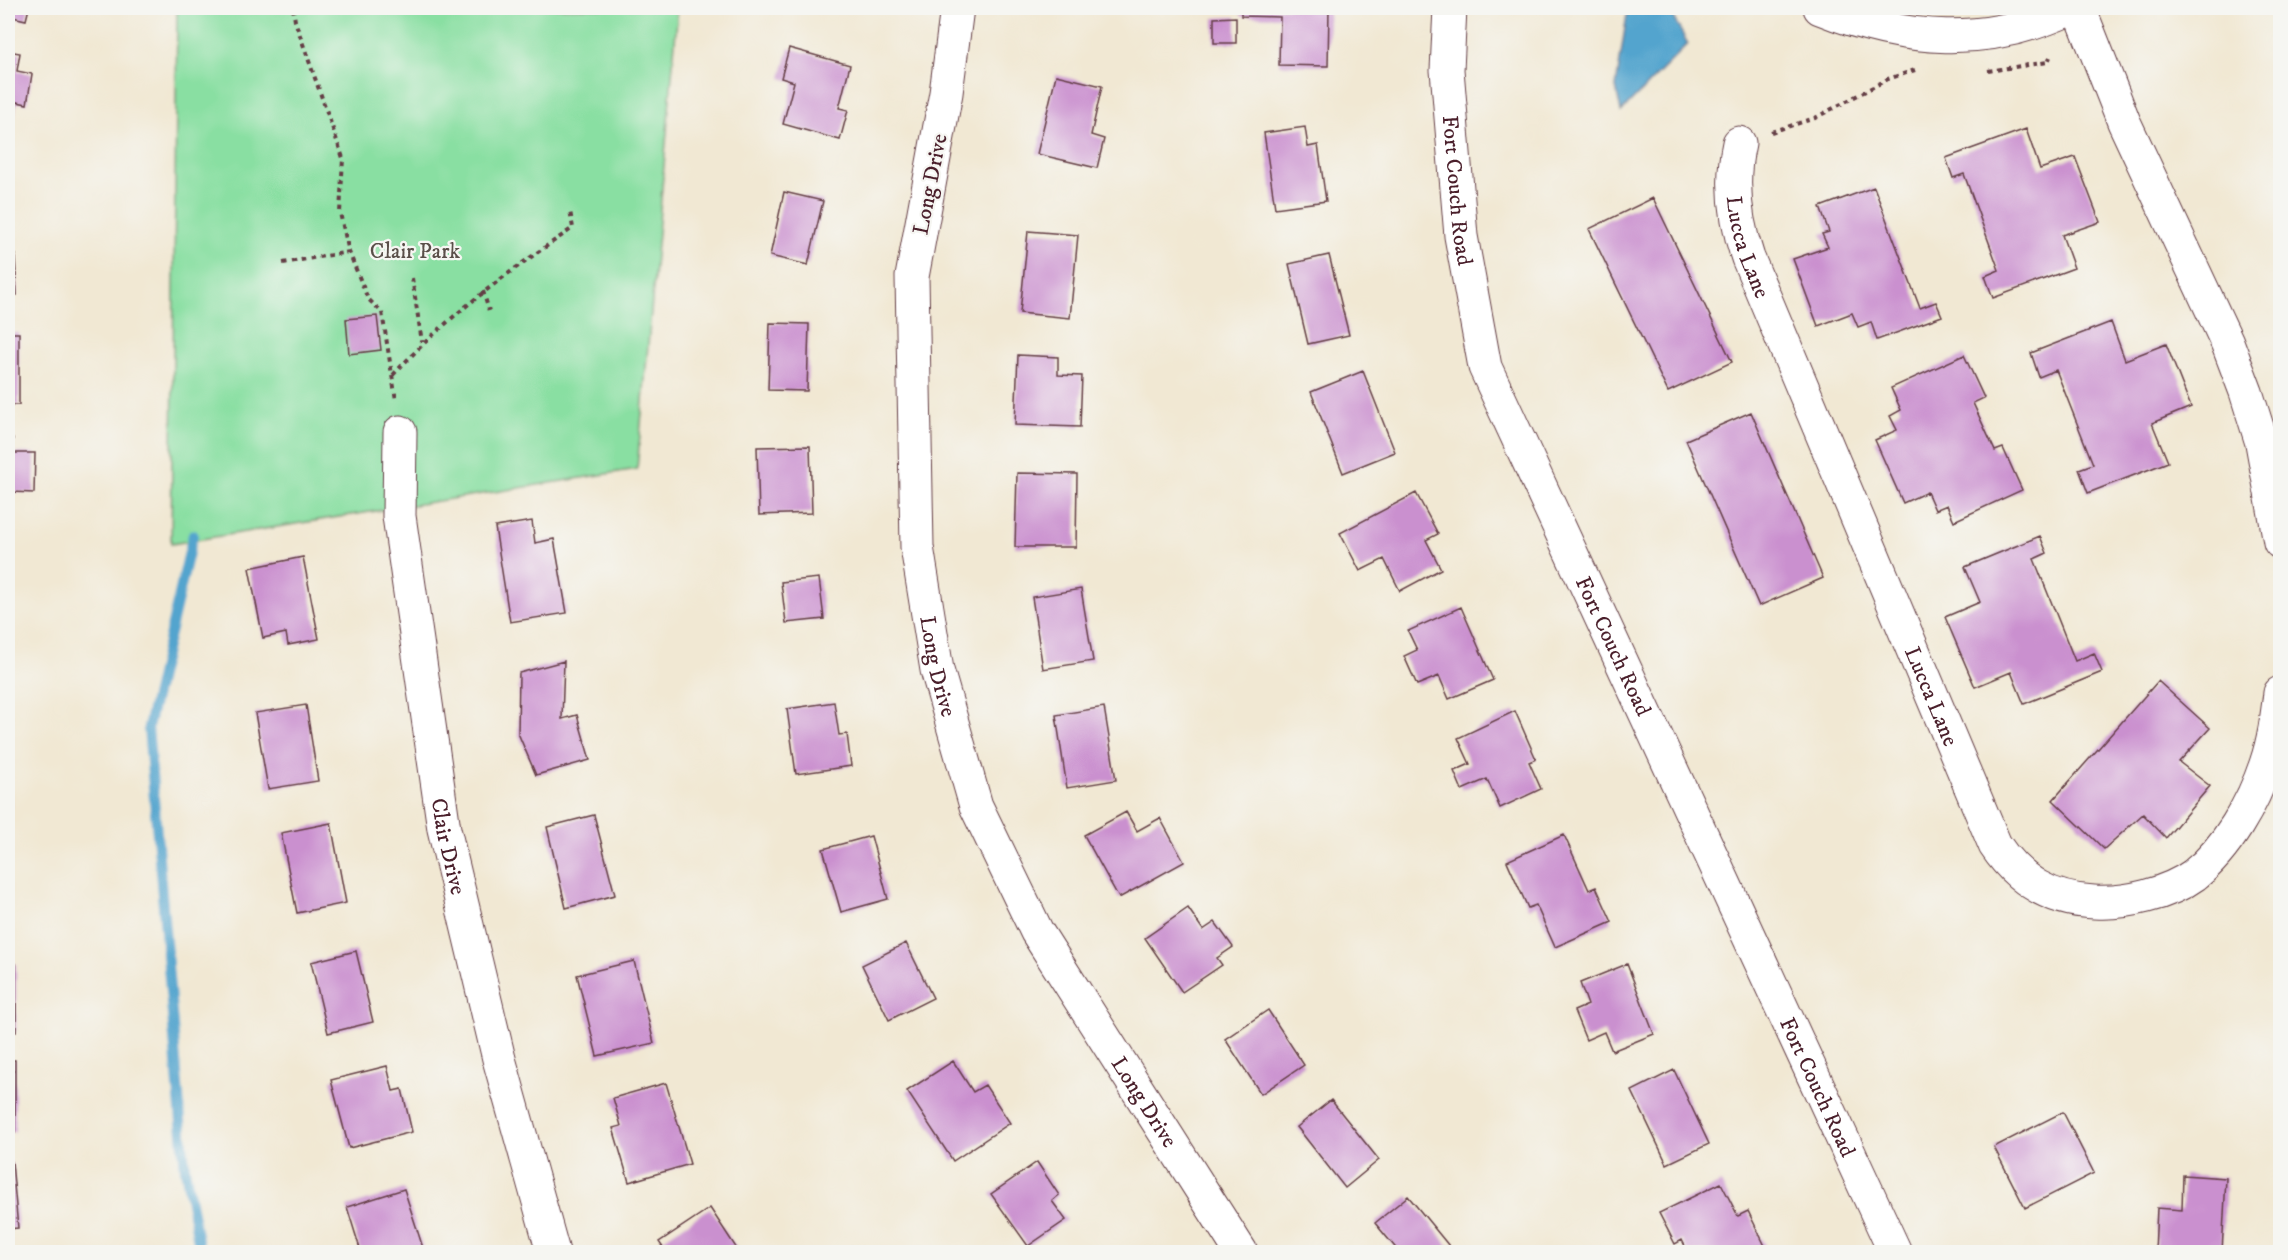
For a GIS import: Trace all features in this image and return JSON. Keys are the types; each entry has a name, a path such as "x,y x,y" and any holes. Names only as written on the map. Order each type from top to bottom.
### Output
{"street":[{"name":"Long Drive","path":"957,8 946,93 912,277 917,548 937,670 976,806 1037,932 1241,1252"},
{"name":"Fort Couch Road","path":"1450,8 1447,70 1461,236 1485,367 1895,1252"},
{"path":"1820,8 1847,19 1883,28 1920,35 1946,36 2010,31 2071,8"},
{"path":"2079,8 2124,122 2223,333 2242,382 2262,443 2280,542"},
{"name":"Lucca Lane","path":"1739,143 1734,162 1735,204 1748,258 1991,836 2006,862 2037,888 2078,901 2112,902 2147,896 2193,875 2230,834 2256,788 2273,740 2280,693"},
{"name":"Clair Drive","path":"400,432 399,516 444,829 499,1059 553,1252"}],"path":[{"path":"293,8 295,21 344,158 339,213 349,252 368,299 382,312 400,432"},
{"path":"1981,71 2048,62 2050,57"},
{"path":"1739,143 1815,118 1888,79 1912,70 1920,70"},
{"path":"392,375 422,343 483,291 573,228 570,211"},
{"path":"283,263 349,252"},
{"path":"412,278 422,343"},
{"path":"483,291 489,311"}],"green space":[{"name":"Clair Park","path":"194,8 678,8 637,469 171,544 177,11"}],"water":[{"path":"1628,8 1668,8 1688,44 1621,112 1616,87"}],"building":[{"path":"8,8 29,8 26,20 8,16"},
{"path":"1241,8 1329,8 1328,66 1279,65 1280,17 1241,16"},
{"path":"1236,17 1236,43 1214,43 1214,18"},
{"path":"789,48 850,65 839,108 848,110 840,140 783,124 794,82 781,78"},
{"path":"8,51 20,53 17,71 32,74 27,104 17,102 14,121 8,120"},
{"path":"1056,75 1102,86 1091,135 1104,139 1097,168 1037,154"},
{"path":"1305,127 1308,147 1318,145 1326,201 1275,208 1264,133"},
{"path":"2026,129 2040,169 2075,157 2100,222 2062,235 2074,268 1993,298 1985,276 1999,270 1964,174 1953,178 1946,158"},
{"path":"1874,187 1920,308 1936,302 1942,316 1877,340 1871,322 1858,327 1852,313 1818,326 1793,259 1828,247 1822,234 1829,232 1820,207"},
{"path":"784,192 823,201 808,265 770,256"},
{"path":"1653,198 1732,362 1668,392 1589,229"},
{"path":"1028,231 1078,235 1070,318 1020,313"},
{"path":"14,236 17,295 8,295 8,237"},
{"path":"1329,255 1349,335 1308,344 1289,264"},
{"path":"377,316 381,350 349,354 346,319"},
{"path":"2111,322 2125,360 2166,344 2191,407 2152,423 2168,462 2088,493 2079,469 2093,464 2056,370 2039,377 2031,353"},
{"path":"770,323 809,324 807,391 768,390"},
{"path":"8,333 19,333 19,405 8,405"},
{"path":"1018,355 1058,357 1058,375 1082,376 1080,427 1015,425"},
{"path":"1964,355 1984,398 1973,403 1995,451 2003,448 2022,490 1954,521 1947,505 1935,510 1927,492 1903,503 1875,440 1897,430 1890,416 1901,410 1891,388"},
{"path":"1363,371 1395,452 1343,473 1311,392"},
{"path":"1751,412 1823,578 1759,606 1686,440"},
{"path":"8,438 13,438 13,453 35,453 34,493 12,492 12,508 8,508"},
{"path":"810,446 812,513 759,515 757,447"},
{"path":"1017,473 1077,474 1076,547 1015,547"},
{"path":"1416,493 1438,534 1426,540 1441,569 1400,591 1384,559 1360,571 1340,533"},
{"path":"532,521 535,543 554,539 567,613 510,622 495,527"},
{"path":"8,530 10,530 9,549 8,549"},
{"path":"2040,536 2047,553 2034,559 2075,661 2094,653 2102,672 2024,704 2011,672 1975,687 1945,617 1980,602 1965,567"},
{"path":"303,557 319,639 288,645 286,633 263,638 249,568"},
{"path":"819,578 824,619 786,623 781,582"},
{"path":"1081,589 1093,661 1043,669 1032,597"},
{"path":"1461,607 1493,680 1449,699 1439,676 1417,685 1404,656 1417,650 1408,631"},
{"path":"564,661 562,719 577,715 590,760 536,775 518,733 519,673"},
{"path":"2158,681 2210,728 2179,762 2210,786 2166,838 2143,814 2104,849 2053,800"},
{"path":"834,702 839,735 847,734 851,766 796,774 787,709"},
{"path":"306,705 318,781 268,789 255,713"},
{"path":"1104,707 1116,780 1067,788 1056,715"},
{"path":"1515,711 1536,759 1529,762 1541,789 1500,808 1487,779 1462,790 1454,771 1470,764 1458,738"},
{"path":"8,757 11,808 8,808"},
{"path":"1126,812 1137,831 1160,818 1184,862 1119,898 1084,835"},
{"path":"594,815 615,895 566,908 547,827"},
{"path":"331,823 346,903 297,913 281,833"},
{"path":"1564,835 1589,890 1596,887 1612,922 1555,947 1536,905 1528,908 1507,861"},
{"path":"871,836 888,899 841,912 823,849"},
{"path":"1188,908 1203,930 1215,922 1233,947 1217,958 1222,965 1182,992 1145,938"},
{"path":"906,943 933,998 889,1020 862,965"},
{"path":"356,951 373,1022 328,1033 311,962"},
{"path":"634,961 654,1043 597,1056 577,975"},
{"path":"8,964 16,964 16,1032 8,1032"},
{"path":"1627,964 1654,1034 1612,1051 1604,1032 1586,1040 1574,1011 1588,1005 1580,983"},
{"path":"1268,1010 1304,1065 1261,1094 1225,1039"},
{"path":"8,1060 15,1060 15,1132 8,1132"},
{"path":"953,1061 973,1092 985,1085 1010,1123 953,1161 907,1091"},
{"path":"387,1066 393,1091 402,1089 412,1132 349,1148 331,1080"},
{"path":"1674,1070 1709,1144 1667,1164 1632,1091"},
{"path":"666,1083 690,1164 629,1182 613,1128 621,1126 613,1098"},
{"path":"1331,1100 1379,1160 1345,1188 1297,1127"},
{"path":"2063,1112 2094,1173 2025,1208 1994,1147"},
{"path":"8,1162 12,1162 18,1228 8,1229"},
{"path":"1037,1162 1059,1195 1052,1201 1066,1220 1028,1246 991,1194"},
{"path":"2183,1175 2226,1178 2222,1252 2155,1252 2157,1208 2182,1210"},
{"path":"1721,1183 1738,1216 1748,1211 1767,1250 1688,1252 1682,1240 1675,1244 1659,1213"},
{"path":"404,1189 423,1248 410,1252 361,1252 347,1207"},
{"path":"1408,1196 1454,1252 1399,1252 1375,1223"},
{"path":"710,1208 739,1252 666,1252 659,1242"}],"waterway":[{"path":"193,535 148,727 185,1169 200,1252"}]}
